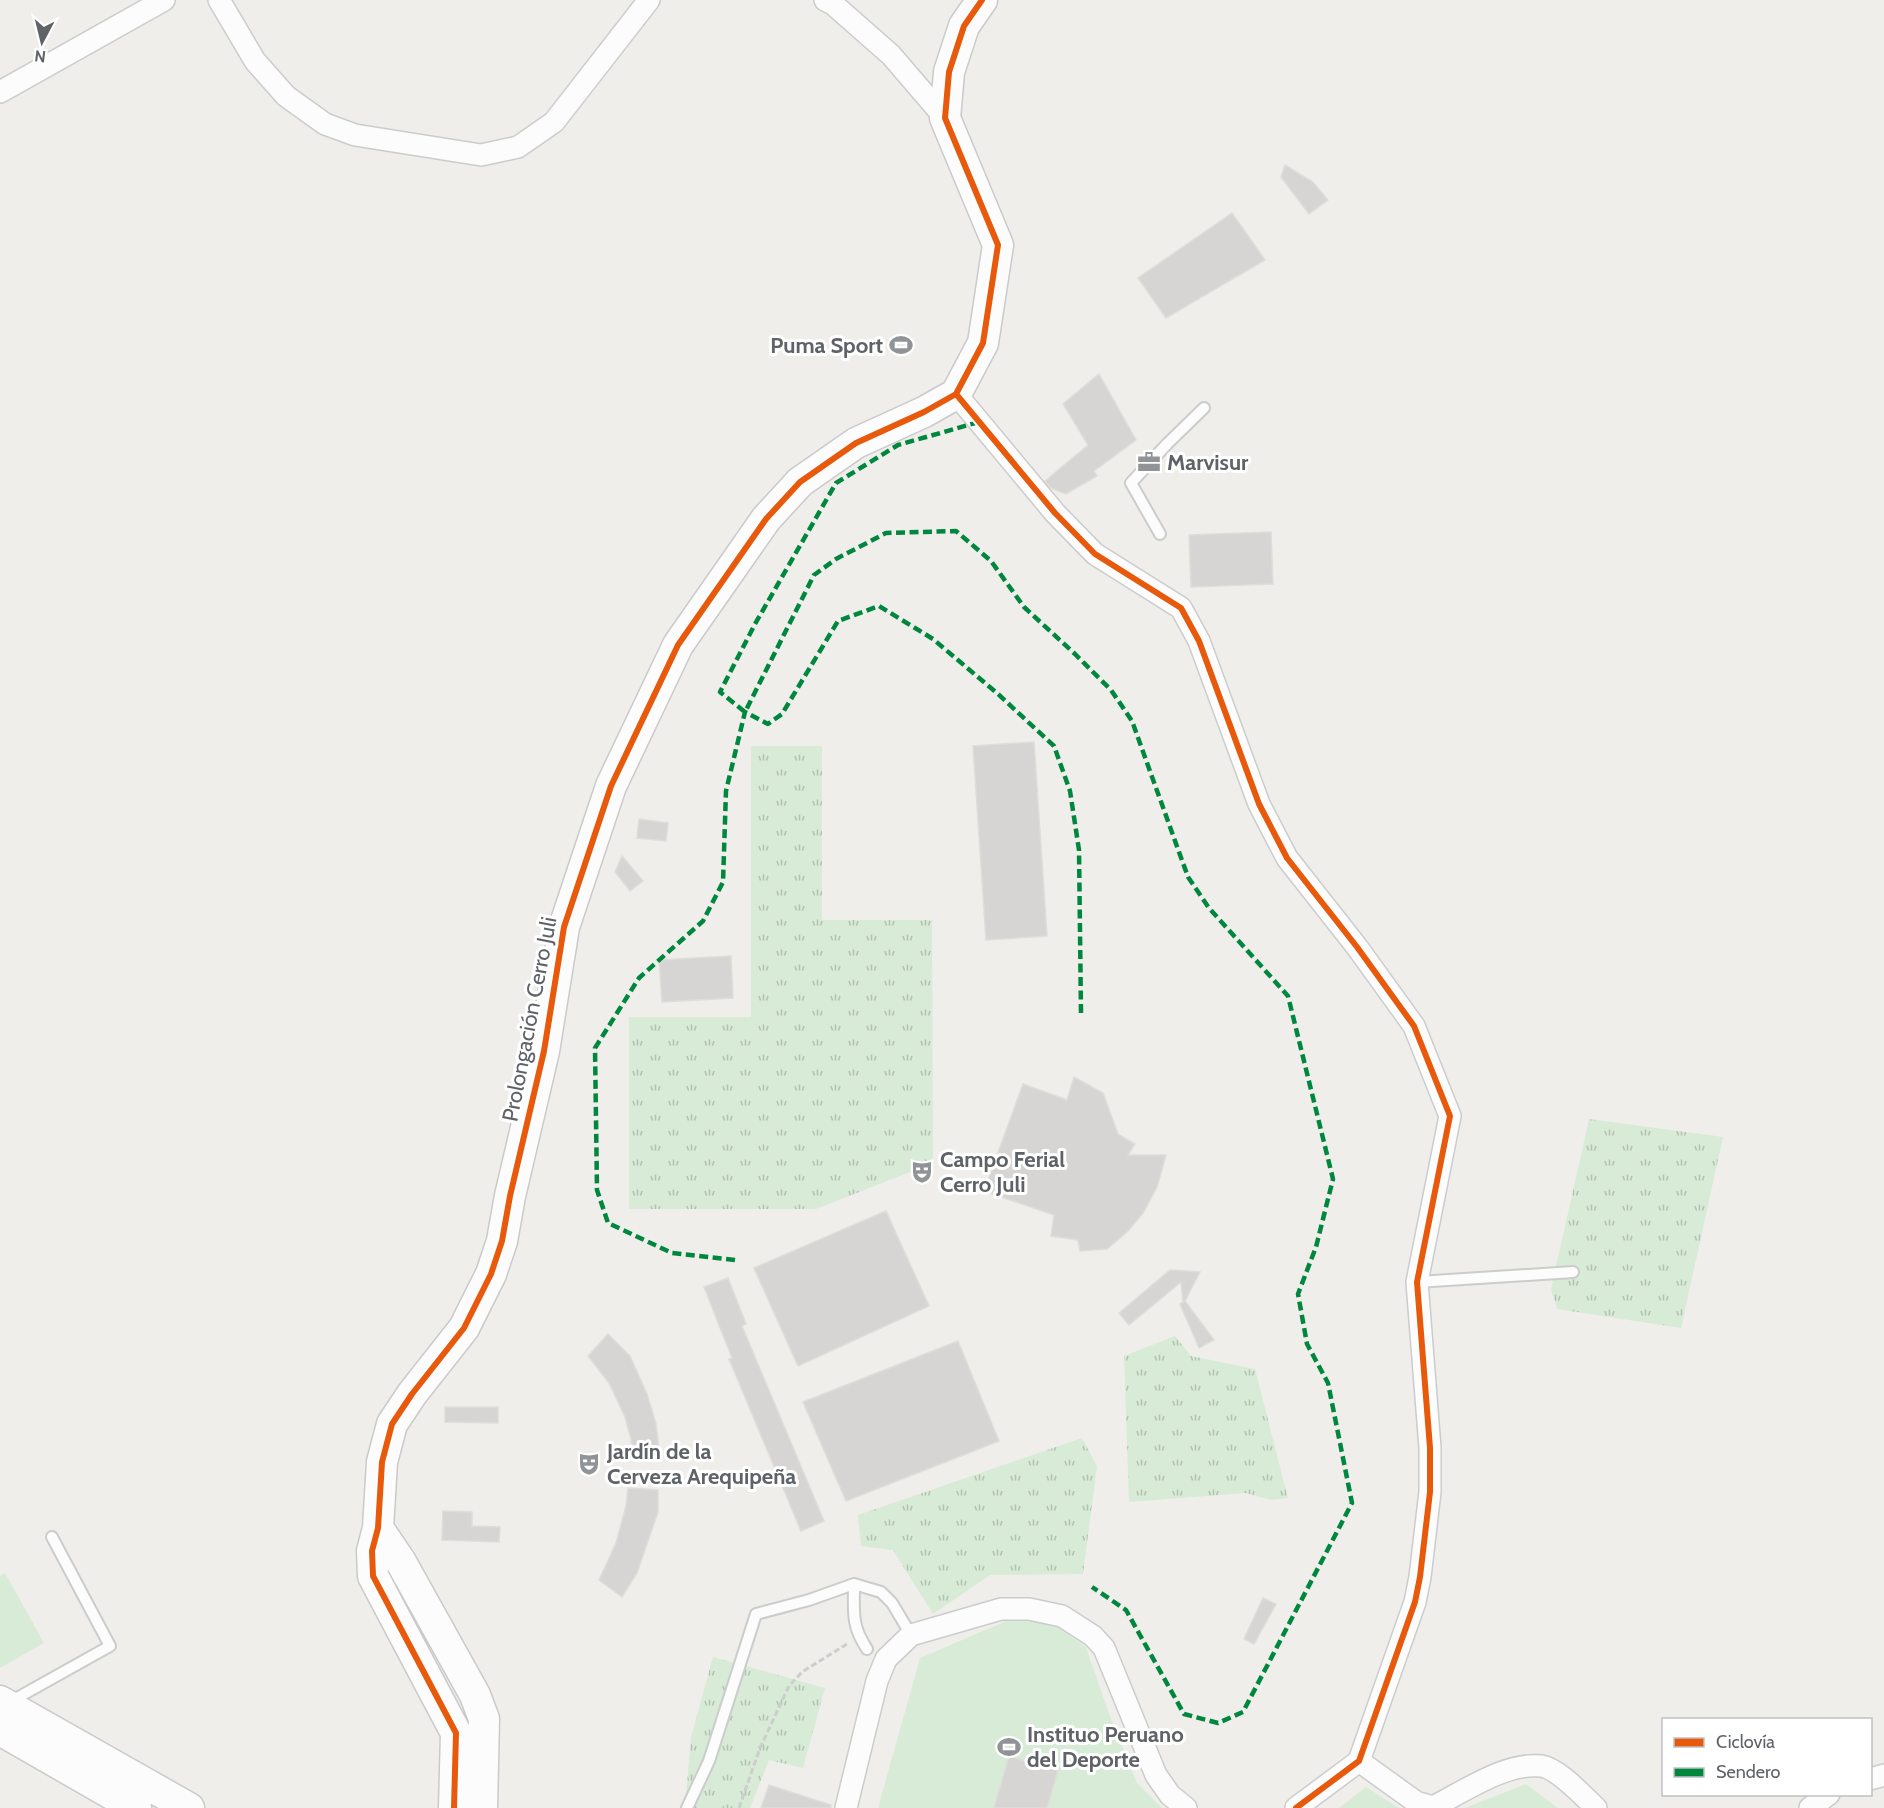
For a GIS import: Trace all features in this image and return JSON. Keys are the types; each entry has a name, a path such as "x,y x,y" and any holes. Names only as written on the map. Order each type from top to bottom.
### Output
{"street":[{"path":"0,92 164,0"},
{"path":"219,0 255,61 286,96 324,124 355,135 481,155 518,147 554,122 649,0"},
{"path":"825,0 833,4 891,56 945,118 998,245 982,343 956,394 1055,513 1095,554 1181,608 1199,641 1259,804 1287,858 1357,947 1414,1026 1450,1116 1417,1282 1430,1448 1430,1481 1420,1577 1415,1602 1359,1761 1296,1808"},
{"path":"945,118 949,72 964,26 982,0"},
{"name":"Prolongación Cerro Juli","path":"454,1808 456,1734 373,1576 372,1551 378,1528 382,1462 392,1424 412,1394 464,1328 491,1274 502,1241 510,1196 544,1052 564,927 611,786 678,645 766,519 800,482 856,443 924,412 956,394"},
{"path":"378,1528 401,1562 475,1695 484,1719 482,1808"},
{"path":"846,1808 877,1681 886,1659 911,1635 1001,1609 1029,1609 1062,1617 1093,1635 1104,1648 1156,1775 1170,1795 1186,1808"},
{"path":"2,1712 136,1808"},
{"path":"2,1712 189,1808"},
{"path":"1359,1761 1416,1802 1433,1807 1511,1768 1542,1766 1569,1782 1596,1808"},
{"path":"1810,1808 1826,1796"}],"lane":[{"path":"1160,534 1131,483 1204,408"},
{"path":"1417,1282 1573,1272"},
{"path":"2,1712 110,1646 52,1537"},
{"path":"687,1808 709,1761 756,1614 783,1605 809,1600 854,1584 881,1592 892,1603 911,1635"},
{"path":"854,1584 854,1623 867,1649"}],"path":[{"path":"739,1808 760,1748 789,1686 802,1672 859,1636"}],"green space":[{"path":"751,746 822,746 822,920 932,920 933,1163 816,1209 629,1209 629,1017 751,1017"},
{"path":"1589,1119 1723,1137 1681,1328 1557,1309 1551,1289"},
{"path":"1175,1336 1191,1356 1255,1369 1288,1498 1271,1500 1246,1493 1129,1502 1124,1356"},
{"path":"1082,1438 1097,1466 1083,1574 990,1575 933,1614 893,1550 861,1546 858,1515"},
{"path":"5,1573 44,1643 0,1668 0,1576"},
{"name":"Instituo Peruano del Deporte","path":"1011,1619 1051,1622 1086,1647 1108,1711 1137,1783 1162,1808 878,1808 920,1658"},
{"path":"713,1657 825,1688 803,1768 769,1760 750,1808 685,1808 691,1737"},
{"path":"1526,1784 1558,1808 1465,1808"},
{"path":"1366,1787 1399,1808 1339,1808"}],"building":[{"path":"1285,165 1313,182 1328,200 1309,214 1281,177"},
{"path":"1232,213 1265,260 1166,318 1138,278"},
{"path":"1099,374 1136,440 1094,471 1097,476 1066,494 1051,488 1045,481 1088,445 1063,404"},
{"path":"1271,532 1273,584 1191,587 1189,535"},
{"path":"1034,742 1047,936 986,940 973,746"},
{"path":"639,819 668,823 666,841 637,838"},
{"path":"622,856 643,881 630,891 615,872"},
{"path":"731,956 733,998 662,1002 659,960"},
{"path":"1074,1077 1103,1093 1118,1134 1135,1144 1128,1155 1166,1155 1157,1187 1143,1213 1128,1231 1107,1249 1080,1251 1078,1240 1051,1236 1054,1215 984,1191 1023,1084 1067,1100"},
{"path":"886,1211 929,1306 798,1366 754,1268"},
{"path":"1170,1270 1200,1272 1185,1301 1214,1340 1199,1348 1180,1304 1183,1302 1181,1282 1129,1325 1119,1313"},
{"path":"728,1278 746,1324 742,1326 824,1521 801,1531 729,1359 732,1358 704,1287"},
{"path":"608,1334 630,1356 647,1394 656,1424 660,1457 633,1458 625,1417 609,1383 588,1356"},
{"path":"958,1341 999,1441 846,1501 803,1402"},
{"path":"445,1407 498,1407 498,1423 445,1422"},
{"path":"628,1488 658,1490 658,1512 637,1573 622,1597 599,1580 616,1543 626,1506"},
{"path":"443,1511 472,1512 472,1526 500,1527 499,1542 442,1540"},
{"path":"1263,1598 1276,1604 1254,1644 1244,1639"},
{"path":"1009,1756 1058,1771 1047,1808 994,1808"},
{"path":"769,1785 831,1805 831,1808 761,1808"}],"marked path":[{"path":"979,422 898,445 836,483 755,624 720,692 745,712 814,575 836,559 886,533 956,531 991,561 1024,607 1111,690 1132,721 1188,877 1209,908 1288,996 1333,1179 1316,1247 1298,1294 1307,1344 1328,1383 1352,1503 1243,1712 1218,1723 1184,1714 1126,1610 1092,1587"},
{"path":"735,1260 672,1253 608,1223 597,1190 595,1048 639,978 703,921 723,882 726,791 745,712 768,724 782,714 838,621 879,606 933,639 998,694 1054,746 1070,791 1079,850 1081,1013"}],"cycle path":[{"path":"454,1808 456,1733 373,1576 372,1551 378,1528 382,1462 392,1424 412,1394 464,1328 491,1274 502,1241 510,1196 544,1051 564,927 611,786 678,645 766,519 800,482 856,443 924,412 956,394 983,343 998,245 945,118 949,72 964,26 982,0"},
{"path":"956,394 1055,513 1095,554 1181,608 1199,641 1259,804 1287,858 1357,947 1414,1026 1450,1116 1417,1282 1430,1448 1430,1492 1415,1602 1359,1761 1296,1808"}],"place":[{"name":"Puma Sport","path":"901,345"},
{"name":"Marvisur","path":"1149,462"},
{"name":"Campo Ferial Cerro Juli","path":"922,1172"},
{"name":"Jardín de la Cerveza Arequipeña","path":"589,1464"},
{"name":"Instituo Peruano del Deporte","path":"1009,1747"}]}
